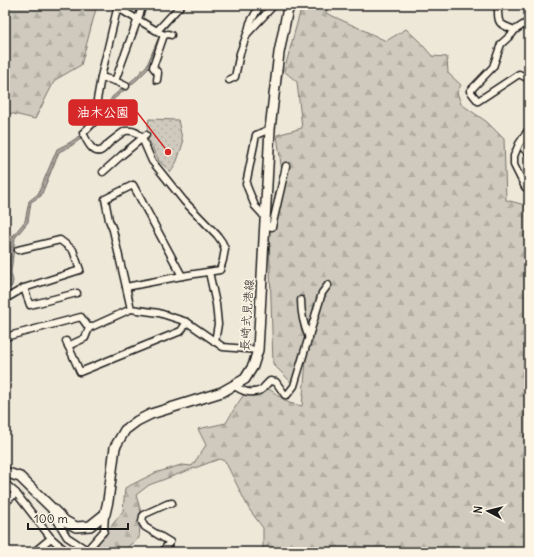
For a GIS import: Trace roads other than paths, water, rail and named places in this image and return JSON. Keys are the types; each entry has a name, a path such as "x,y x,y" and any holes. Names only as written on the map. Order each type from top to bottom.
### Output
{"main road":[{"name":"長崎式見港線","path":"105,514 115,447 125,430 150,414 222,392 245,379 253,366 258,350 270,129 279,53 290,5"},
{"path":"5,472 20,477 65,521 76,527 90,526 105,514"}],"street":[{"path":"114,81 143,5"},
{"path":"157,31 181,5"},
{"path":"229,80 235,77 240,53 250,23 260,5"},
{"path":"247,34 274,5"},
{"path":"498,5 498,19 502,26 515,30"},
{"path":"144,136 134,131 125,131 98,152 89,145 83,133 93,123 101,76 118,6 164,35 171,35"},
{"path":"529,21 515,30 501,44 493,67 470,91 478,101 519,74 529,79"},
{"path":"157,80 158,73 153,67 164,35"},
{"path":"101,76 126,86"},
{"path":"270,129 256,135 246,184 255,206 265,221 272,227 286,166"},
{"path":"529,129 519,144 514,156 514,165 525,187 529,189"},
{"path":"103,172 144,136"},
{"path":"126,287 220,270 225,249 217,235 184,201 152,161 144,136"},
{"path":"529,139 524,149 529,153"},
{"path":"131,309 113,230 108,220 105,199 133,185 182,276"},
{"path":"5,299 24,288 80,270 73,250 60,240 18,250"},
{"path":"209,272 216,304 218,324 215,342"},
{"path":"234,385 243,392 251,393 261,390 270,381 276,382 287,395 294,386 322,293 328,285"},
{"path":"24,288 30,305 77,293"},
{"path":"301,300 304,327 309,338"},
{"path":"187,322 181,331 80,372 67,344 85,338 89,328 131,309 159,313 187,322 223,346 258,350"},
{"path":"5,336 80,317 89,328"},
{"path":"7,485 16,493 51,538 67,552"},
{"path":"5,503 16,493"},
{"path":"162,552 170,542 145,527 142,522 143,516 160,507 172,503"},
{"path":"48,504 67,537 89,551 92,544 104,531 105,514"},
{"path":"34,552 51,538"}],"water":[{"path":"182,5 186,5 165,29 150,67 114,99 106,114 89,133 71,146 59,152 41,196 31,202 28,222 15,238 11,273 13,281 12,286 5,292 5,288 10,284 8,274 12,237 25,221 29,201 38,194 57,149 87,131 104,112 112,97 136,77 147,65 163,27"}],"place":[{"name":"油木公園","path":"168,152"}]}
